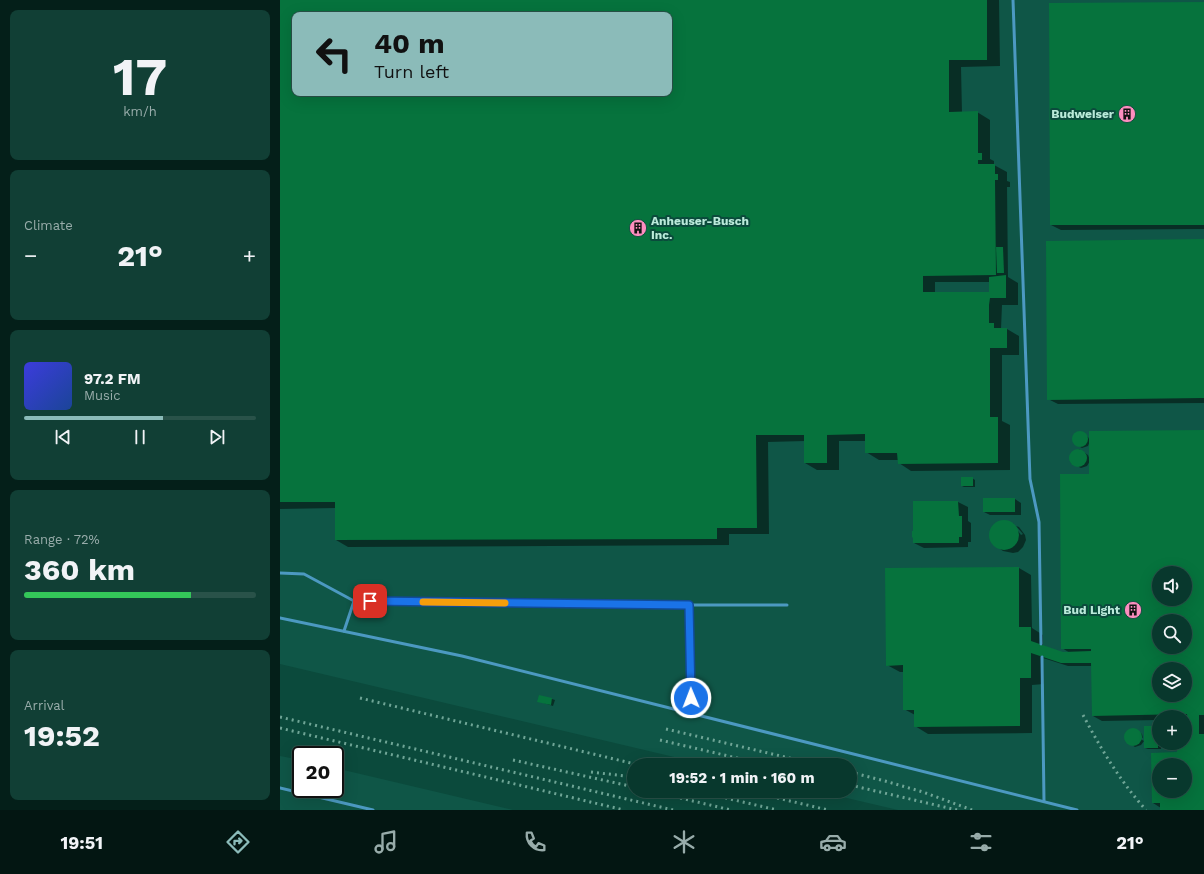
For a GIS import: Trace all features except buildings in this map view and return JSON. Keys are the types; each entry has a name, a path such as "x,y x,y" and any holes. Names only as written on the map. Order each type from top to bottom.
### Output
{"lane":[{"path":"1013,0 1030,479 1039,522 1042,644"},
{"path":"280,573 304,574 354,601 689,605 787,604"},
{"path":"344,631 354,601"},
{"path":"689,605 691,713"},
{"path":"280,618 462,656 1077,810"},
{"path":"1042,657 1044,801"},
{"path":"280,788 373,810"}],"shaded area":[{"path":"280,0 1204,0 1204,810 898,810 847,798 857,798 857,758 678,758 280,664"},
{"path":"280,756 292,758 292,798 344,798 344,770 513,810 280,810"}],"railway":[{"path":"360,698 627,762"},
{"path":"1083,715 1112,764 1128,788 1146,810"},
{"path":"280,717 673,810"},
{"path":"280,728 624,810"},
{"path":"666,729 789,758"},
{"path":"660,740 737,758"},
{"path":"513,760 627,785"},
{"path":"591,772 627,776"},
{"path":"857,774 923,792 972,810"},
{"path":"857,787 957,810"},
{"path":"680,798 731,810"},
{"path":"726,798 777,810"},
{"path":"777,798 828,810"}],"slow traffic":[{"path":"423,602 505,603"}],"place":[{"name":"Budweiser","path":"1127,114"},
{"name":"Anheuser-Busch Inc.","path":"638,228"},
{"name":"Bud Light","path":"1133,610"}],"route":[{"path":"370,601 689,605 691,698"}]}
